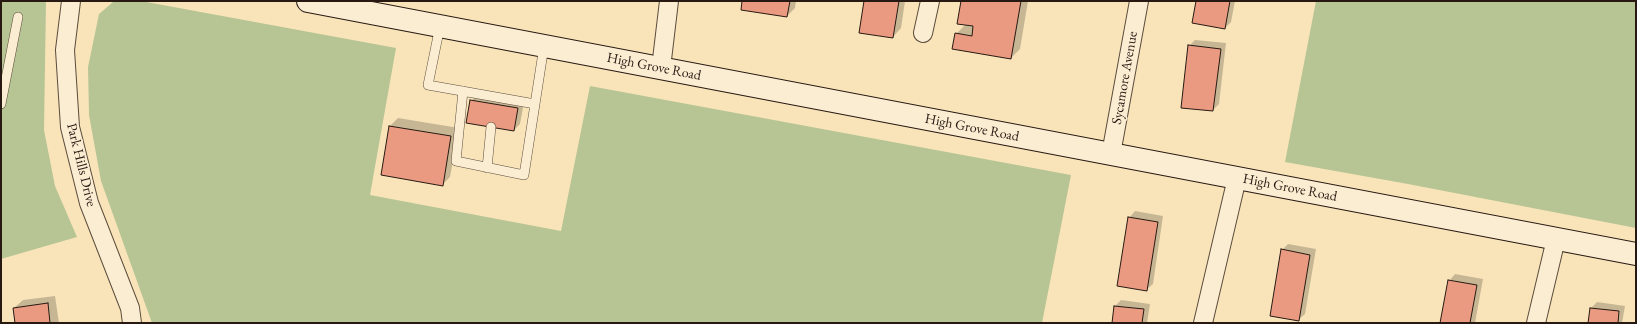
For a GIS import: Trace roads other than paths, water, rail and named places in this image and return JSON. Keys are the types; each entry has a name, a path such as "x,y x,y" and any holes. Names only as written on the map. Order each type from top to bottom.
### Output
{"main road":[{"name":"High Grove Road","path":"308,1 1636,254"}],"street":[{"name":"Park Hills Drive","path":"71,1 65,50 70,128 89,203 130,308 132,323"},
{"path":"661,68 669,1"},
{"path":"923,34 930,1"},
{"name":"Sycamore Avenue","path":"1111,154 1139,1"},
{"path":"1203,323 1237,178"},
{"path":"1536,323 1556,239"}],"lane":[{"path":"1,104 18,17"},
{"path":"440,26 428,85 463,91 494,101 535,104"},
{"path":"463,91 456,161 524,175 544,46"},
{"path":"487,168 491,127"}]}
